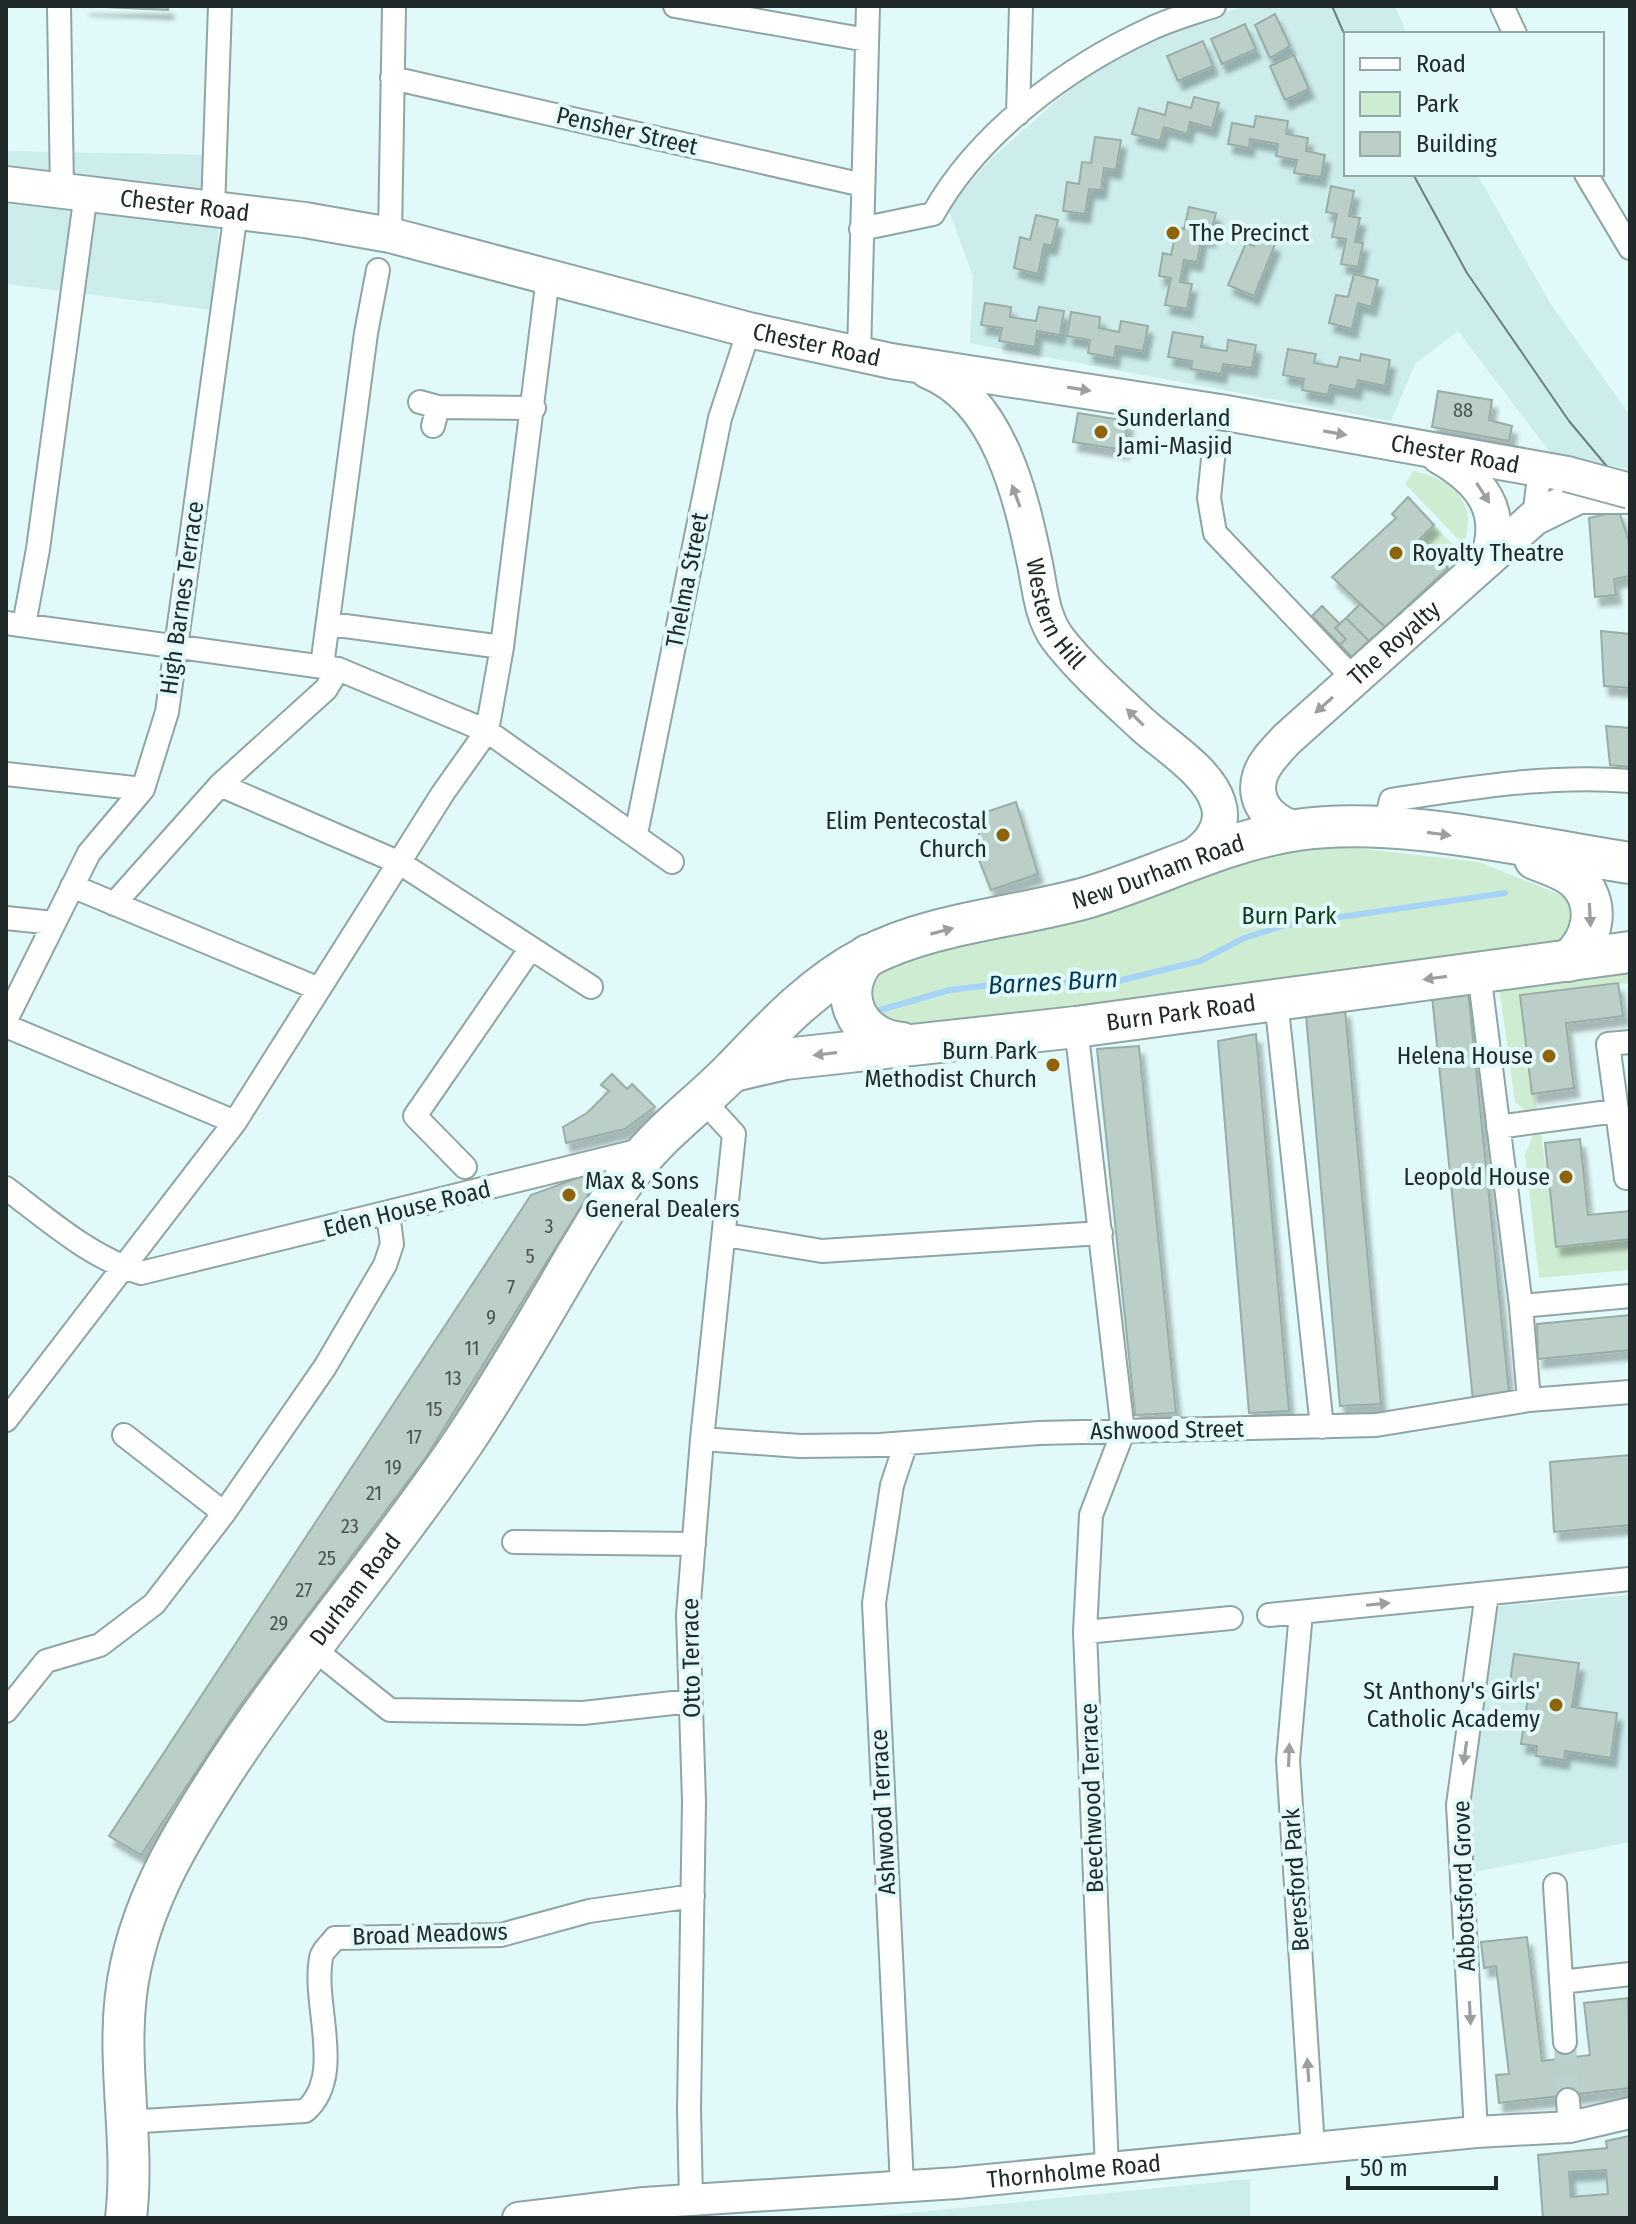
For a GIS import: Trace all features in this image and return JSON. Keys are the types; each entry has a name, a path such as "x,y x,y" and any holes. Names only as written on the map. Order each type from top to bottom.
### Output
{"highway":[{"name":"New Durham Road","path":"733,1071 755,1045 825,982 868,955 900,943 1111,890 1190,858 1302,829 1385,827 1630,863"},
{"path":"1490,841 1555,867 1582,886 1591,905 1591,927 1581,949 1568,961"},
{"name":"Burn Park Road","path":"733,1071 785,1059 902,1043 1076,1027 1630,952"},
{"path":"868,955 852,982 853,1010 872,1034 902,1043"},
{"name":"Durham Road","path":"126,2218 130,2167 121,2062 125,1998 147,1908 190,1824 310,1646 404,1526 467,1436 617,1190 651,1147 712,1110 733,1071"},
{"name":"Durham Road","path":"130,2167 148,2218"}],"main road":[{"name":"Chester Road","path":"6,184 225,210 390,235 749,330 875,358 1030,381 1553,471 1619,494"},
{"name":"Western Hill","path":"875,358 920,368 954,385 990,423 1026,523 1050,628 1131,713 1193,769 1218,801 1220,818 1214,837 1190,858"},
{"path":"990,423 992,412 1005,392 1030,381"},
{"path":"1428,449 1472,478 1487,498 1495,522 1487,560"},
{"name":"The Royalty","path":"1302,829 1277,822 1266,811 1259,794 1261,772 1287,739 1534,518 1563,501 1619,494"},
{"path":"1193,769 1219,775 1231,774 1287,739"}],"street":[{"path":"59,6 74,191 38,549 15,624 330,668 487,731 672,862"},
{"name":"High Barnes Terrace","path":"6,1020 72,886 102,835 143,789 167,712 178,647 225,210 220,6"},
{"path":"390,235 394,6"},
{"path":"675,6 867,40"},
{"path":"868,6 861,229 875,358"},
{"path":"1018,114 1021,6"},
{"path":"861,229 933,214 955,181 1018,114 1156,16 1214,6"},
{"path":"1502,6 1514,32"},
{"name":"Pensher Street","path":"392,78 863,185"},
{"path":"1587,176 1630,248"},
{"path":"114,904 220,785 326,689 330,668 330,624 366,333 378,270"},
{"path":"6,1420 235,1122 487,731 502,647 548,277"},
{"name":"Thelma Street","path":"636,834 720,418 749,330"},
{"path":"430,412 534,408"},
{"path":"1214,449 1209,498 1215,533 1354,679"},
{"path":"1534,518 1553,471"},
{"path":"330,624 502,647"},
{"path":"6,774 143,789"},
{"path":"1385,827 1391,800 1456,790 1603,778 1630,781"},
{"path":"220,785 400,863 591,987"},
{"path":"72,886 319,989"},
{"path":"6,918 54,923"},
{"path":"465,1167 415,1116 531,948"},
{"path":"1479,972 1521,1306 1529,1400"},
{"path":"1276,1000 1322,1427"},
{"path":"6,1026 235,1122"},
{"path":"1076,1027 1123,1432"},
{"path":"1630,1042 1608,1044 1626,1178 1630,1177"},
{"name":"Otto Terrace","path":"691,2200 689,2109 693,1896 688,1615 702,1439 726,1235 734,1134 712,1110"},
{"path":"1498,1127 1616,1111"},
{"name":"Eden House Road","path":"123,1268 141,1273 162,1270 651,1147"},
{"path":"6,1188 61,1230 123,1268"},
{"path":"6,1711 46,1661 100,1645 154,1604 224,1513 325,1367 385,1265 392,1244 388,1214"},
{"path":"726,1235 822,1251 1101,1233"},
{"path":"1521,1306 1630,1296"},
{"name":"Ashwood Street","path":"702,1439 800,1446 1376,1425 1529,1400 1630,1392"},
{"name":"Beechwood Terrace","path":"1107,2170 1085,1632 1091,1515 1123,1432"},
{"path":"124,1435 224,1513"},
{"name":"Ashwood Terrace","path":"902,2185 874,1603 892,1485 906,1443"},
{"path":"514,1542 694,1544"},
{"path":"1269,1615 1630,1579"},
{"name":"Abbotsford Grove","path":"1476,2132 1458,1805 1487,1593"},
{"name":"Beresford Park","path":"1301,1612 1288,1760 1313,2148"},
{"path":"1085,1632 1231,1618"},
{"path":"310,1646 390,1710 583,1713 691,1701"},
{"path":"1555,1885 1565,2042"},
{"name":"Broad Meadows","path":"126,2122 305,2111 318,2100 325,2067 321,1956 335,1938 501,1935 589,1911 693,1896"},
{"path":"1561,1982 1630,1974"},
{"name":"Thornholme Road","path":"518,2218 691,2200 1107,2170 1476,2132 1569,2114 1630,2113"}],"shaded area":[{"name":"The Precinct","path":"1245,6 1395,6 1406,32 1344,32 1344,176 1478,176 1550,303 1630,415 1630,469 1552,455 1458,331 1415,364 1391,421 970,343 973,276 948,209 986,164 1074,85 1144,41"},
{"path":"6,151 215,155 221,311 6,284"},
{"name":"St Anthony's Girls' Catholic Academy","path":"1630,1595 1630,1842 1474,1872 1468,1805 1496,1606"},
{"path":"1630,2136 1630,2218 1543,2218 1538,2155 1606,2148 1606,2141"},
{"path":"1250,2179 1250,2218 859,2218"}],"green space":[{"path":"1413,471 1439,480 1459,495 1468,516 1463,544 1405,484"},
{"path":"1434,525 1459,551 1448,568 1420,539"},
{"name":"Burn Park","path":"1355,848 1479,862 1568,898 1573,917 1560,942 1072,1011 894,1025 879,1022 865,991 877,971 897,962 986,938 1074,923 1130,907 1214,868 1299,849"},
{"path":"1630,964 1630,983 1520,996 1539,1121 1515,1102 1498,979"},
{"path":"1539,1121 1556,1246 1630,1239 1630,1270 1539,1278 1525,1155"}],"building":[{"path":"84,6 168,6 168,10"},
{"path":"1275,14 1290,46 1270,58 1255,25"},
{"path":"1245,24 1256,49 1222,64 1211,39"},
{"path":"1203,41 1213,66 1178,81 1167,56"},
{"path":"1294,55 1309,89 1285,100 1270,66"},
{"path":"1194,97 1219,103 1212,128 1190,122 1187,134 1164,127 1160,141 1132,134 1139,108 1165,115 1168,102 1191,108"},
{"path":"1256,116 1288,121 1286,134 1308,138 1306,151 1325,155 1321,177 1294,173 1297,160 1276,156 1278,144 1250,139 1249,148 1228,144 1232,123 1254,127"},
{"path":"1095,137 1121,140 1116,170 1104,168 1101,190 1089,189 1085,214 1063,211 1067,182 1079,184 1082,162 1091,163"},
{"path":"1331,186 1354,191 1349,216 1360,218 1355,242 1363,243 1358,267 1341,264 1346,239 1332,237 1337,214 1326,212"},
{"path":"1189,207 1216,213 1210,238 1202,236 1197,262 1184,260 1180,282 1192,284 1187,309 1165,305 1171,278 1159,276 1163,253 1171,255 1177,227 1184,229"},
{"path":"1036,215 1058,220 1052,246 1044,244 1038,274 1014,268 1020,237 1030,240"},
{"path":"1257,237 1275,244 1254,296 1228,285 1246,243 1254,246"},
{"path":"1354,274 1378,280 1371,307 1358,303 1352,329 1329,323 1336,295 1348,297"},
{"path":"985,303 1011,307 1010,317 1036,321 1039,307 1064,311 1060,335 1037,331 1035,347 999,341 1002,328 981,325"},
{"path":"1071,312 1100,317 1099,328 1119,332 1121,321 1148,326 1143,351 1116,346 1114,358 1088,353 1090,340 1067,336"},
{"path":"1173,332 1203,337 1201,347 1227,351 1228,340 1256,345 1252,368 1223,364 1221,374 1191,369 1192,361 1168,357"},
{"path":"1288,349 1316,354 1314,363 1337,367 1340,357 1360,361 1361,354 1390,360 1385,386 1358,380 1356,390 1330,385 1328,395 1302,390 1304,379 1283,375"},
{"path":"1438,391 1492,400 1489,420 1512,426 1509,441 1432,427"},
{"name":"Sunderland Jami-Masjid","path":"1078,413 1128,421 1124,450 1073,442"},
{"name":"Royalty Theatre","path":"1408,497 1434,525 1420,539 1448,568 1385,627 1332,577 1396,518 1392,514"},
{"path":"1619,511 1630,545 1630,576 1614,579 1616,595 1595,597 1589,518"},
{"path":"1360,604 1385,627 1369,641 1346,618"},
{"path":"1322,606 1340,624 1335,628 1346,639 1340,645 1312,616"},
{"path":"1346,618 1369,641 1352,657 1340,645 1346,639 1335,628"},
{"path":"1601,631 1630,634 1630,688 1604,686"},
{"path":"1606,726 1630,728 1630,767 1610,765"},
{"name":"Elim Pentecostal Church","path":"1016,802 1038,874 991,890 978,857 980,814"},
{"name":"Helena House","path":"1618,983 1623,1016 1566,1023 1574,1088 1532,1094 1520,995"},
{"path":"1468,990 1509,1392 1473,1400 1432,996"},
{"path":"1345,1009 1381,1404 1340,1406 1306,1015"},
{"path":"1256,1034 1289,1411 1249,1413 1218,1041"},
{"path":"1139,1046 1176,1413 1135,1415 1097,1049"},
{"path":"612,1074 627,1089 632,1084 655,1107 625,1129 566,1143 563,1127 587,1113 609,1091 601,1085"},
{"name":"Leopold House","path":"1580,1139 1588,1215 1630,1211 1630,1239 1556,1247 1545,1143"},
{"path":"583,1176 595,1184 426,1457 239,1707 141,1855 109,1836 531,1195"},
{"path":"1630,1315 1630,1350 1538,1359 1537,1324"},
{"path":"1630,1455 1630,1525 1554,1532 1550,1462"},
{"path":"1514,1654 1579,1663 1572,1707 1617,1713 1611,1758 1565,1751 1564,1760 1536,1756 1537,1746 1521,1744 1530,1685 1510,1682"},
{"path":"1527,1937 1542,2061 1590,2055 1584,2003 1628,1998 1630,2088 1499,2103 1496,2075 1509,2074 1496,1966 1484,1968 1481,1942"},
{"path":"1629,2136 1630,2218 1543,2218 1538,2155 1607,2148 1606,2141","holes":["1606,2170 1608,2194 1571,2197 1569,2172"]}],"waterway":[{"name":"Barnes Burn","path":"880,1010 950,990 1015,982 1110,983 1200,961 1244,938 1286,925 1505,893"}],"tunnel":[{"path":"1565,2042 1568,2100"}],"tram line":[{"path":"1332,6 1344,33"},
{"path":"1414,176 1467,273 1569,421 1630,494"}],"place":[{"name":"The Precinct","path":"1173,233"},
{"name":"Sunderland Jami-Masjid","path":"1101,432"},
{"name":"Royalty Theatre","path":"1396,553"},
{"name":"Elim Pentecostal Church","path":"1003,835"},
{"name":"Helena House","path":"1549,1056"},
{"name":"Burn Park Methodist Church","path":"1053,1065"},
{"name":"Leopold House","path":"1566,1177"},
{"name":"Max & Sons General Dealers","path":"569,1195"},
{"name":"St Anthony's Girls' Catholic Academy","path":"1556,1705"}]}
